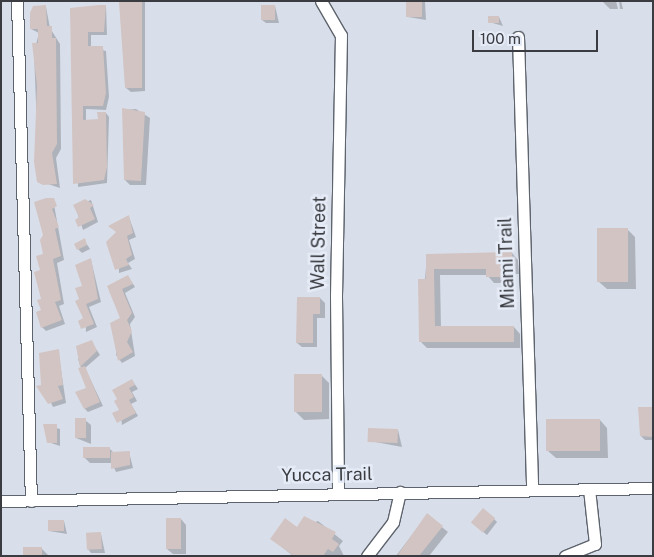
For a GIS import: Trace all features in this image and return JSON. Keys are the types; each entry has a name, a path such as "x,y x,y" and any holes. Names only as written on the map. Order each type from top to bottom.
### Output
{"street":[{"path":"17,1 31,501"},
{"name":"Wall Street","path":"321,1 341,35 336,296 338,492"},
{"name":"Miami Trail","path":"518,37 532,488"},
{"name":"Yucca Trail","path":"1,501 532,488 653,488"},
{"path":"589,488 595,544 599,556"},
{"path":"367,556 393,522 400,492"},
{"path":"565,556 595,544"}],"building":[{"path":"142,1 142,88 125,88 119,2"},
{"path":"406,1 422,1 422,17 406,17"},
{"path":"46,5 47,26 52,26 52,38 56,38 57,144 52,153 57,184 43,185 37,182 34,162 37,86 32,43 38,43 38,29 30,29 30,13 33,6"},
{"path":"106,5 104,32 88,32 88,46 103,46 106,93 103,106 83,106 83,120 98,119 97,112 106,112 107,167 104,180 73,184 70,8"},
{"path":"261,5 275,5 275,20 261,20"},
{"path":"488,16 499,16 499,23 488,23"},
{"path":"122,108 145,112 141,181 124,180"},
{"path":"46,198 54,198 57,206 52,209 59,227 55,229 61,256 53,259 61,300 55,302 62,320 41,328 36,312 41,310 37,300 41,299 34,272 40,270 36,256 43,254 40,240 43,235 34,202"},
{"path":"85,199 94,205 90,208 95,219 78,227 75,220 79,217 73,205"},
{"path":"129,215 133,233 127,236 132,255 126,259 129,265 115,270 106,242 116,232 108,226"},
{"path":"597,228 628,228 628,282 597,282"},
{"path":"85,238 87,245 77,250 74,244"},
{"path":"512,252 513,268 501,268 501,277 486,277 486,269 434,269 435,326 514,326 514,342 419,342 418,279 426,279 426,254"},
{"path":"91,258 98,299 86,304 94,324 81,329 78,321 83,318 75,301 79,299 75,288 82,286 75,265"},
{"path":"128,275 133,284 122,289 132,313 127,320 132,331 127,342 133,352 118,361 110,323 120,318 107,286"},
{"path":"297,297 320,297 320,314 313,314 313,343 296,343"},
{"path":"92,340 97,351 80,367 76,346"},
{"path":"59,349 63,385 58,386 63,399 48,404 36,386 41,385 39,353"},
{"path":"85,366 100,402 84,409 75,392 86,388 78,368"},
{"path":"294,374 322,374 322,412 294,412"},
{"path":"132,379 135,385 129,388 134,397 129,400 136,413 117,423 112,413 119,410 114,401 117,399 112,390"},
{"path":"638,407 653,407 653,437 640,436"},
{"path":"75,418 86,418 86,438 75,438"},
{"path":"546,419 600,419 600,451 546,451"},
{"path":"43,424 57,424 57,443 47,443"},
{"path":"368,428 398,429 397,443 368,442"},
{"path":"83,447 110,447 110,458 83,458"},
{"path":"130,451 130,465 111,469 111,452"},
{"path":"483,508 495,518 483,533 471,523"},
{"path":"427,513 443,526 419,556 397,556"},
{"path":"304,516 336,532 332,539 339,544 333,552 328,549 323,556 294,556 270,539 285,518 297,527"},
{"path":"166,518 181,518 181,549 166,549"},
{"path":"48,520 64,520 64,531 48,531"},
{"path":"101,532 102,549 87,550 86,533"},
{"path":"23,547 42,547 42,556 23,556"}]}
